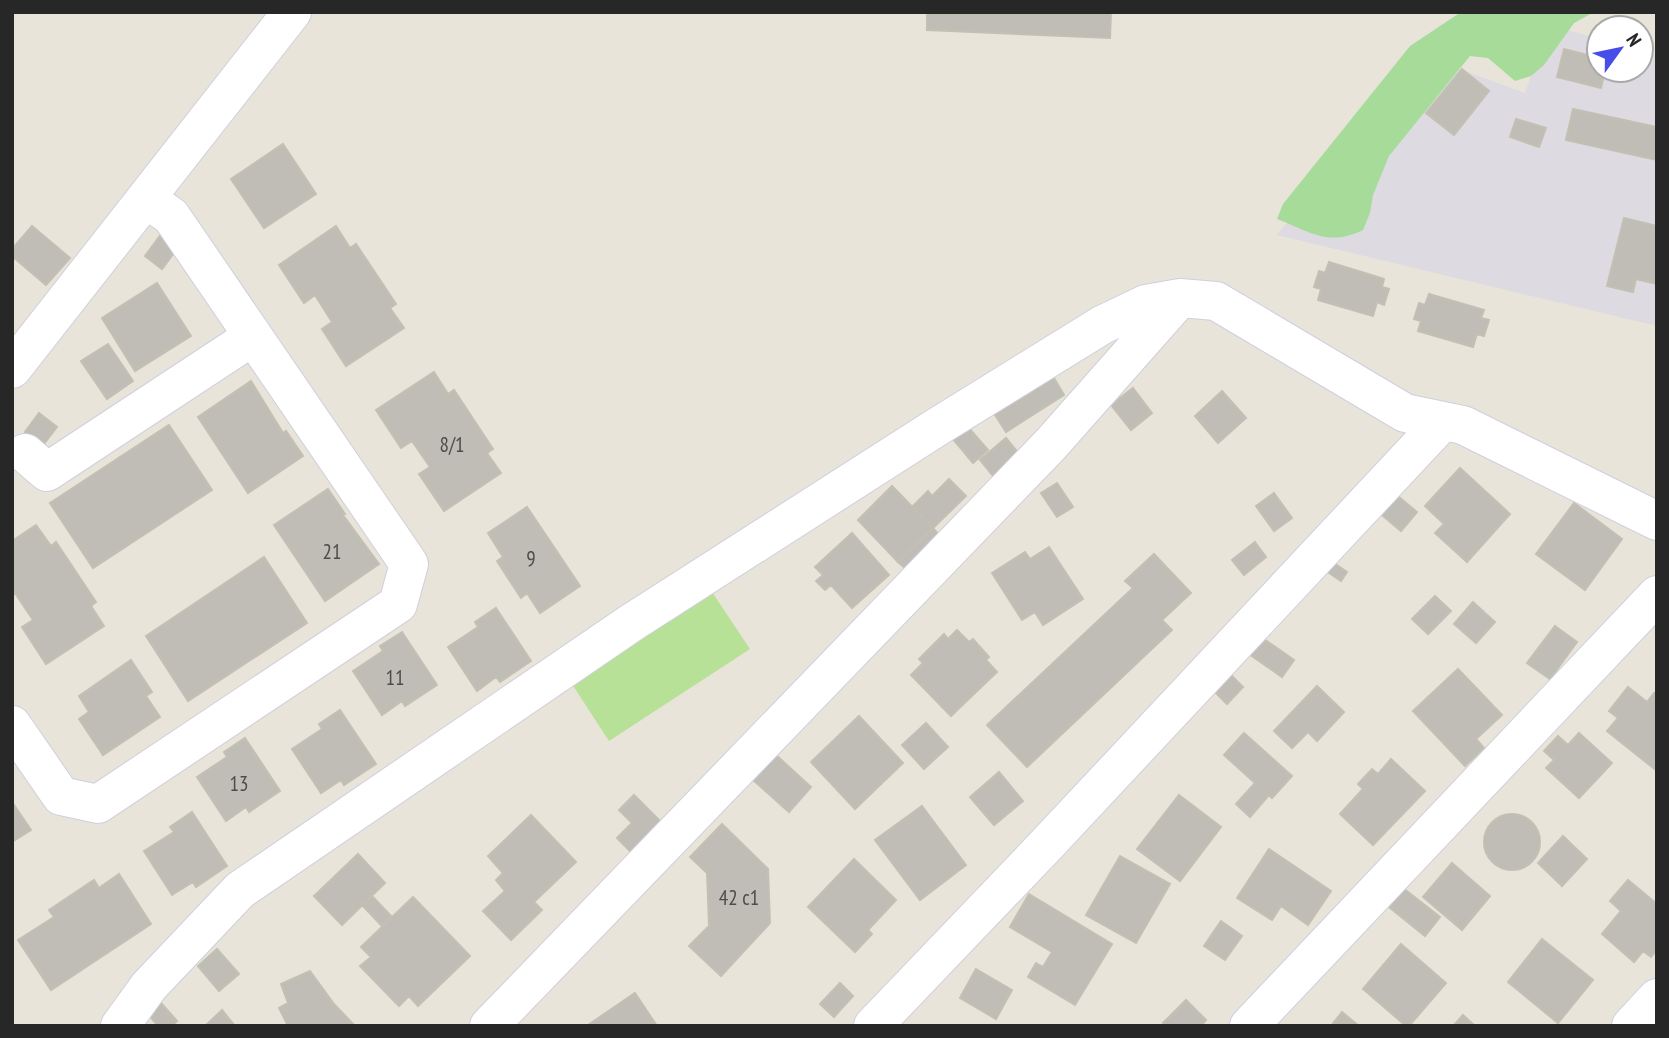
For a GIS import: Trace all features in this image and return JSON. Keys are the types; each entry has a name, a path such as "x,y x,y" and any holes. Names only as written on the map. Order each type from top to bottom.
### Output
{"street":[{"path":"12,369 292,12"},
{"path":"12,725 61,796 98,804 398,604 409,564 171,216 146,200"},
{"path":"489,1026 1051,444 1180,298"},
{"path":"120,1026 149,986 240,890 631,623 1102,325 1146,304 1180,298 1216,301 1405,414 1463,425 1657,522"},
{"path":"16,454 47,472 252,337"},
{"path":"873,1026 1443,421"},
{"path":"1249,1026 1657,595"},
{"path":"1631,1026 1657,998"}],"shaded area":[{"path":"1550,25 1585,35 1585,84 1655,84 1657,56 1657,326 1277,235 1348,149 1416,53 1525,93"}],"green space":[{"path":"1461,12 1594,12 1585,14 1585,17 1574,23 1544,65 1531,76 1515,81 1488,58 1470,56 1389,156 1373,195 1363,230 1340,237 1320,236 1277,219 1283,204 1410,46"},
{"path":"710,589 750,649 609,741 570,681"}],"building":[{"path":"927,12 1111,12 1110,38 927,30"},
{"path":"1564,49 1585,54 1585,84 1557,77"},
{"path":"1462,69 1489,91 1454,135 1426,113"},
{"path":"1585,84 1602,84 1601,88"},
{"path":"1573,109 1657,127 1657,160 1566,140"},
{"path":"1516,119 1546,128 1539,147 1510,137"},
{"path":"283,144 316,194 264,228 231,179"},
{"path":"1624,218 1657,226 1657,284 1636,279 1633,292 1607,286"},
{"path":"32,226 70,258 46,285 12,256 12,249"},
{"path":"336,226 350,248 356,244 396,304 390,308 404,328 346,366 322,329 332,322 315,295 304,303 279,265"},
{"path":"165,229 182,242 162,269 145,256"},
{"path":"1329,262 1384,279 1382,287 1389,289 1384,305 1377,302 1373,316 1318,300 1321,289 1314,287 1319,271 1325,273"},
{"path":"157,283 191,336 135,371 102,318"},
{"path":"1429,294 1484,310 1481,318 1489,320 1484,336 1477,334 1473,347 1418,331 1421,321 1414,319 1419,303 1425,305"},
{"path":"108,344 133,381 107,399 81,361"},
{"path":"434,372 448,394 454,390 493,449 487,453 501,473 444,511 419,474 430,467 412,441 401,448 376,410"},
{"path":"1051,373 1064,395 1006,432 992,410"},
{"path":"251,381 283,433 286,431 303,456 248,493 198,417"},
{"path":"1133,388 1152,413 1131,430 1111,405"},
{"path":"1222,391 1246,418 1218,443 1195,416"},
{"path":"39,413 57,427 43,445 25,432"},
{"path":"169,425 212,490 93,568 50,503"},
{"path":"967,426 988,450 973,463 952,438"},
{"path":"1006,438 1024,460 998,482 980,460"},
{"path":"1460,468 1510,514 1467,562 1435,533 1444,524 1425,506"},
{"path":"949,479 966,496 933,528 912,507 928,491 932,496"},
{"path":"1057,483 1073,507 1057,517 1041,493"},
{"path":"892,486 933,528 898,562 858,520"},
{"path":"328,489 345,514 343,515 379,564 325,601 274,525"},
{"path":"1393,492 1417,512 1401,531 1377,511"},
{"path":"1274,493 1292,518 1274,531 1256,506"},
{"path":"1574,503 1622,539 1585,590 1536,554"},
{"path":"527,507 580,586 540,613 527,593 521,598 497,561 503,557 488,533"},
{"path":"36,525 51,546 56,542 96,602 91,606 104,626 46,664 22,627 33,620 15,593 12,596 12,541"},
{"path":"933,528 941,537 907,570 898,562"},
{"path":"852,533 889,575 852,608 831,585 825,590 816,581 823,575 815,567"},
{"path":"1255,542 1266,557 1244,575 1232,560"},
{"path":"1049,547 1083,599 1043,625 1035,612 1022,620 992,573 1025,552 1030,559"},
{"path":"1154,554 1191,593 1162,620 1172,630 1027,767 987,725 1133,588 1125,581"},
{"path":"264,557 307,623 188,701 146,636"},
{"path":"1331,561 1347,572 1341,581 1325,570"},
{"path":"1435,596 1451,611 1428,634 1412,619"},
{"path":"1473,602 1495,622 1476,643 1454,624"},
{"path":"496,608 531,661 500,682 496,677 477,691 448,647 478,627 475,622"},
{"path":"1555,626 1577,642 1550,679 1527,663"},
{"path":"957,630 969,642 973,639 989,657 986,660 997,672 951,716 911,675 923,663 919,659 944,634 948,639"},
{"path":"402,632 437,685 405,706 402,701 382,715 353,671 383,651 380,646"},
{"path":"1261,637 1294,660 1282,677 1249,654"},
{"path":"131,660 152,692 146,696 160,717 103,755 79,719 89,712 79,696"},
{"path":"1458,669 1502,715 1476,739 1484,748 1465,766 1413,711"},
{"path":"1226,670 1243,687 1227,704 1210,687"},
{"path":"1317,686 1344,712 1317,741 1308,732 1292,748 1274,731"},
{"path":"1628,687 1647,702 1654,693 1657,695 1657,771 1607,731 1618,718 1609,711"},
{"path":"340,710 376,764 344,785 341,780 321,793 292,749 322,729 319,724"},
{"path":"859,716 903,763 855,809 811,762"},
{"path":"926,723 948,747 924,769 902,745"},
{"path":"1244,733 1292,776 1272,798 1269,795 1250,817 1236,804 1255,783 1224,755"},
{"path":"1579,733 1612,763 1579,798 1546,768 1554,760 1544,751 1558,736 1568,745"},
{"path":"245,738 280,791 249,812 246,807 226,821 197,777 227,757 224,752"},
{"path":"776,755 811,787 789,812 753,780"},
{"path":"1391,759 1425,791 1373,845 1340,814 1363,789 1358,784 1372,769 1378,774"},
{"path":"999,772 1023,801 994,825 970,797"},
{"path":"634,795 661,822 631,852 617,838 632,823 619,810"},
{"path":"1179,795 1221,827 1180,881 1137,849"},
{"path":"12,802 31,830 12,842"},
{"path":"922,806 966,865 920,900 875,840"},
{"path":"192,812 227,866 196,887 193,882 172,895 144,851 174,832 170,827"},
{"path":"1512,814 1523,816 1532,822 1538,831 1538,853 1532,862 1523,868 1512,870 1501,868 1492,862 1486,853 1484,842 1486,831 1492,822 1501,816"},
{"path":"531,815 576,862 534,902 542,910 511,940 483,911 505,891 496,880 503,873 488,856"},
{"path":"722,824 768,869 770,923 721,976 689,946 709,926 707,873 690,857"},
{"path":"1563,836 1587,859 1562,886 1538,863"},
{"path":"1269,849 1331,891 1308,925 1281,906 1272,920 1237,898"},
{"path":"358,854 385,883 342,925 314,896"},
{"path":"1120,856 1170,884 1136,943 1086,915"},
{"path":"854,859 896,900 868,930 872,934 855,952 808,907"},
{"path":"1452,863 1490,896 1462,930 1423,897"},
{"path":"119,874 151,924 51,990 18,940 54,917 49,910 94,880 99,888"},
{"path":"1628,880 1657,904 1657,950 1651,957 1643,951 1634,962 1602,934 1621,911 1610,901"},
{"path":"1403,888 1440,917 1425,936 1389,907"},
{"path":"1029,894 1112,944 1075,1005 1028,977 1036,963 1043,967 1052,952 1010,927"},
{"path":"372,896 392,917 382,926 362,905"},
{"path":"413,897 470,956 418,1006 409,996 399,1006 360,966 371,957 361,947"},
{"path":"1221,921 1242,936 1225,960 1204,946"},
{"path":"1542,939 1593,980 1558,1023 1508,982"},
{"path":"1401,944 1446,983 1409,1026 1363,989"},
{"path":"217,949 239,974 219,991 198,966"},
{"path":"976,969 1012,990 996,1019 960,998"},
{"path":"310,971 334,1004 355,1026 288,1026 279,1008 288,1003 281,984"},
{"path":"840,983 853,996 834,1017 820,1004"},
{"path":"635,993 657,1026 588,1026 588,1025"},
{"path":"1186,1000 1206,1020 1201,1026 1165,1026 1163,1023"},
{"path":"161,1003 177,1021 172,1026 158,1026 148,1014"},
{"path":"222,1010 235,1026 205,1026"},
{"path":"1342,1012 1359,1026 1331,1026"},
{"path":"1463,1015 1475,1026 1453,1026"}]}
